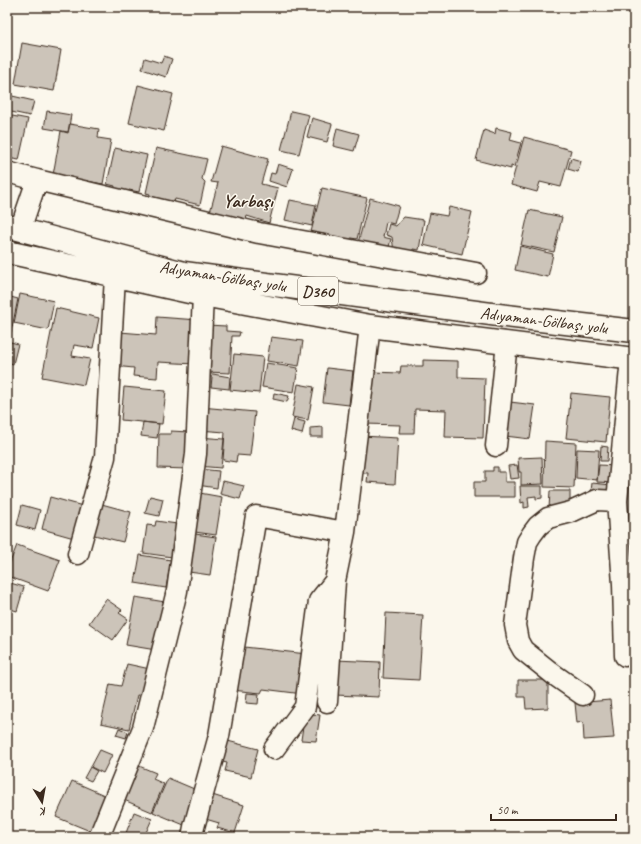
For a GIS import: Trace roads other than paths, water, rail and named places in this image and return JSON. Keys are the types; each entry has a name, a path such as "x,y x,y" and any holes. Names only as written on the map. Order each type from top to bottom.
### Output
{"highway":[{"name":"Adıyaman-Gölbaşı yolu","path":"14,228 184,273 498,315 634,331"},
{"name":"Adıyaman-Gölbaşı yolu","path":"7,252 203,295 370,326 633,359"}],"street":[{"path":"7,172 259,233 476,273"},
{"path":"14,228 37,180"},
{"path":"78,554 105,457 115,276"},
{"path":"99,837 143,728 177,591 196,454 203,295"},
{"path":"327,702 335,581 345,532 370,326"},
{"path":"496,446 507,343"},
{"path":"625,656 623,584 617,501 633,359"},
{"path":"583,695 523,650 518,641 515,625 524,558 527,542 538,526 548,518 571,512 598,500 617,501"},
{"path":"192,837 218,736 256,516 345,532"},
{"path":"274,748 305,707 319,602 335,581"}],"district":[{"name":"Yarbaşı","path":"248,200"}]}
